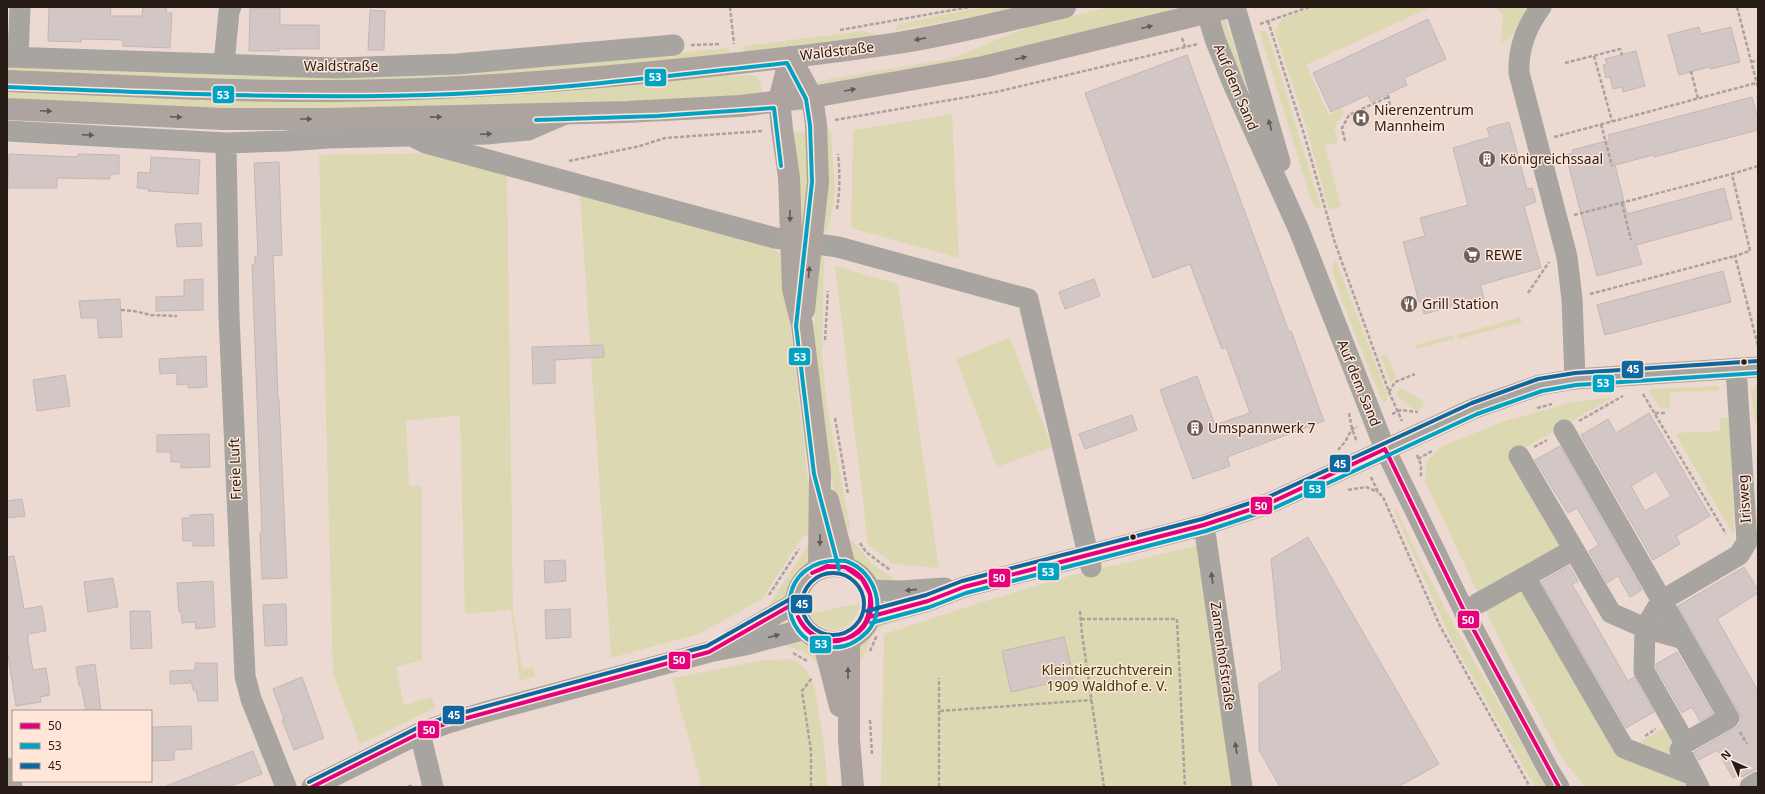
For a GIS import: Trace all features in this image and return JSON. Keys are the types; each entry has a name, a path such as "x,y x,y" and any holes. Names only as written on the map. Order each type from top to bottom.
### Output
{"main road":[{"name":"Waldstraße","path":"7,80 224,90 331,91 454,88 559,81 790,57 900,43 992,25 1065,7"},
{"path":"7,109 223,119 326,119 566,114 740,106 812,97 983,67 1207,10 1230,7"},
{"path":"790,57 812,97 816,124 818,182 802,325"},
{"path":"790,57 779,101 789,178 790,241 793,289 802,325 820,474 819,568"},
{"path":"820,474 845,567"},
{"path":"814,635 836,642 849,638 858,633 865,626 874,625 869,590 864,580 855,572 845,567 832,566 819,568 807,576 802,583 798,589 795,603 798,617 814,635 849,740"},
{"path":"849,638 849,740 853,787"}],"street":[{"path":"12,57 20,7"},
{"path":"224,64 229,11 231,7"},
{"name":"Auf dem Sand","path":"1236,7 1299,230"},
{"path":"1541,7 1527,29 1521,48 1519,63 1521,82 1567,257 1572,298 1575,379"},
{"name":"Auf dem Sand","path":"1207,10 1215,39 1234,86 1299,230 1385,449 1470,623 1559,787"},
{"name":"Waldstraße","path":"12,57 336,68 457,64 674,45"},
{"path":"7,131 226,143 488,134 528,130 566,114"},
{"path":"414,136 426,143 523,171 775,238 838,247 1028,299 1090,562"},
{"name":"Freie Luft","path":"226,143 229,316 245,676 251,699 286,787"},
{"path":"874,625 928,601 964,588 1090,562 1205,533 1475,408 1540,385 1575,379 1758,367"},
{"name":"Irisweg","path":"1736,368 1746,542 1739,555"},
{"path":"1564,430 1729,718 1685,743 1680,750 1696,781"},
{"path":"1519,456 1611,613 1645,628 1683,639"},
{"name":"Zamenhofstraße","path":"1205,533 1242,787"},
{"path":"1477,604 1573,550"},
{"path":"1685,743 1644,671 1645,628 1661,601 1739,555"},
{"path":"1525,577 1624,748 1696,781"},
{"path":"869,590 900,591 928,588 964,588"},
{"path":"709,652 795,603"},
{"path":"312,787 420,733 485,712 709,652 814,635"},
{"path":"420,733 433,787"},
{"path":"7,768 12,787"},
{"path":"1750,787 1758,782"}],"path":[{"path":"674,45 734,43 730,7"},
{"path":"836,30 970,7"},
{"path":"1737,7 1758,88"},
{"path":"1268,22 1304,134 1335,243 1397,411"},
{"path":"1565,63 1620,49 1622,55"},
{"path":"1594,56 1612,121"},
{"path":"1751,62 1758,60"},
{"path":"1692,71 1698,99"},
{"path":"1536,142 1756,83"},
{"path":"1345,141 1342,128 1349,114 1388,96 1391,112"},
{"path":"835,120 836,126"},
{"path":"1602,124 1612,166"},
{"path":"836,210 839,195 840,168 838,147"},
{"path":"1557,220 1758,166"},
{"path":"1572,298 1735,256 1750,250 1732,174"},
{"path":"1622,203 1631,240"},
{"path":"1735,256 1758,346"},
{"path":"1528,293 1549,262 1567,257"},
{"path":"826,345 828,284"},
{"path":"121,310 151,315 177,316"},
{"path":"1389,392 1395,382 1415,374"},
{"path":"1642,392 1739,555"},
{"path":"1532,410 1554,403"},
{"path":"1655,413 1667,413"},
{"path":"835,417 848,495"},
{"path":"1418,459 1436,447"},
{"path":"1378,492 1383,497 1440,626 1530,787"},
{"path":"858,540 866,552 893,572"},
{"path":"1080,611 1104,787"},
{"path":"1081,620 1177,619 1185,787"},
{"path":"868,655 876,638 874,625"},
{"path":"811,787 811,751 802,690 814,677"},
{"path":"939,787 940,678"},
{"path":"940,711 1092,700"},
{"path":"1624,748 1672,720"},
{"path":"1742,735 1747,744"}],"green space":[{"path":"984,7 1021,7 895,31 898,24"},
{"path":"1109,7 1188,7 944,67 815,88 813,84 829,79 950,59 1028,27"},
{"path":"1312,7 1431,7 1306,65 1329,115 1342,108 1344,112 1334,128 1338,142 1325,146 1341,206 1329,210 1305,123 1275,31 1282,19"},
{"path":"1495,7 1532,7 1519,29 1501,44 1503,14"},
{"path":"1222,19 1225,20 1247,82 1247,89 1244,90 1219,21"},
{"path":"1259,30 1266,31 1271,44 1321,208 1316,207 1311,200"},
{"path":"864,31 880,35 742,53 745,46"},
{"path":"728,48 731,55 549,74 342,81 152,79 7,71 7,62 549,65"},
{"path":"754,75 761,82 762,94 691,101 328,112 7,99 7,89 329,101 498,96 720,76"},
{"path":"952,114 959,258 851,228 853,130"},
{"path":"827,127 831,132 835,193 828,230 823,232 828,196"},
{"path":"807,131 807,230 798,230 791,133"},
{"path":"440,153 507,171 513,610 522,669 533,667 535,676 520,681 511,610 465,614 460,415 406,421 409,486 422,486 422,660 396,667 404,705 433,697 435,708 360,744 333,674 319,155"},
{"path":"580,195 766,244 782,255 814,533 803,536 761,600 699,634 611,658"},
{"path":"820,255 824,257 822,355 827,406 850,526 848,530 843,531 828,462 814,340 815,302"},
{"path":"1335,259 1387,393 1387,400 1385,404 1380,396 1341,298 1332,269"},
{"path":"835,266 898,284 939,568 893,564 868,545"},
{"path":"1520,317 1522,322 1459,339 1457,335"},
{"path":"1453,335 1454,339 1416,349 1415,345"},
{"path":"1010,338 1052,447 997,467 956,359"},
{"path":"1387,354 1396,378 1391,383 1381,356"},
{"path":"1758,383 1758,422 1755,423 1751,391"},
{"path":"1719,386 1719,391 1670,392 1670,409 1660,408 1650,393 1650,389"},
{"path":"1400,388 1422,400 1424,407 1414,410 1396,395"},
{"path":"1614,397 1521,450 1566,545 1520,577 1618,746 1690,781 1693,787 1585,787 1563,760 1535,708 1505,650 1425,481 1427,461 1442,446 1505,421 1573,402"},
{"path":"1720,418 1730,418 1734,533 1732,533 1675,433 1720,431"},
{"path":"1397,510 1413,546 1449,616 1547,787 1535,787 1451,639 1394,511"},
{"path":"849,541 853,541 872,564 891,576 895,583 877,581 854,559"},
{"path":"808,545 811,545 809,564 796,578 786,600 770,612 770,604"},
{"name":"Kleintierzuchtverein 1909 Waldhof e. V.","path":"1199,545 1232,787 881,787 884,634 979,603 1073,575"},
{"path":"860,603 857,613 852,621 839,629 823,627 809,614"},
{"path":"897,615 897,621 881,628 872,637 860,663 859,647 861,642 875,628"},
{"path":"797,638 808,643 814,648 820,667 806,653 785,645 782,639"},
{"path":"790,659 799,663 808,673 814,685 823,738 828,787 702,787 672,678 764,660"},
{"path":"1664,728 1668,730 1686,766 1635,745"}],"building":[{"path":"49,7 111,7 110,16 142,16 143,7 167,7 166,13 172,13 170,48 123,46 123,40 81,39 81,42 48,41"},
{"path":"250,8 280,8 280,25 319,25 319,49 249,51"},
{"path":"370,10 385,11 384,50 368,50"},
{"path":"1428,19 1446,59 1404,78 1407,85 1371,102 1368,95 1331,112 1313,73"},
{"path":"1699,27 1701,34 1731,27 1740,62 1710,69 1709,67 1679,75 1668,35"},
{"path":"1636,51 1645,86 1623,92 1622,87 1613,89 1610,77 1606,78 1603,65 1607,64 1605,59"},
{"path":"1187,55 1289,332 1291,331 1324,421 1227,457 1230,466 1193,479 1160,390 1197,376 1215,425 1250,413 1226,347 1222,349 1190,264 1153,278 1085,93"},
{"path":"1752,97 1758,119 1758,130 1654,157 1653,155 1615,165 1627,214 1724,188 1732,219 1636,245 1642,264 1597,276 1566,155 1573,153 1572,150 1610,140 1608,135"},
{"name":"REWE","path":"1509,122 1527,189 1532,188 1536,202 1524,206 1541,268 1480,285 1484,298 1424,314 1421,302 1419,302 1403,242 1425,236 1420,218 1468,205 1453,148 1490,137 1487,128"},
{"path":"9,154 78,157 78,154 119,155 119,174 110,174 110,179 57,178 57,188 8,188"},
{"path":"151,157 200,160 198,194 148,191 149,189 137,188 138,172 150,173"},
{"path":"279,162 282,255 273,256 278,399 287,578 262,579 260,533 262,533 252,265 255,264 255,256 258,256 254,163"},
{"path":"201,223 202,246 177,247 175,224"},
{"path":"1723,271 1731,302 1605,335 1597,305"},
{"path":"203,279 203,310 156,311 156,297 184,296 184,280"},
{"path":"1094,279 1100,296 1065,309 1059,292"},
{"path":"120,299 122,337 99,338 97,318 81,318 79,301"},
{"path":"603,345 604,357 555,360 555,383 533,384 532,347"},
{"path":"206,356 207,387 188,388 188,384 177,385 177,373 160,374 159,359"},
{"path":"65,375 70,406 37,411 33,380"},
{"path":"1649,413 1710,516 1676,536 1680,544 1653,560 1581,435 1608,419 1616,433","holes":["1656,471 1671,496 1645,511 1631,486"]},
{"path":"1132,415 1137,430 1085,449 1079,434"},
{"path":"209,434 210,467 181,468 181,462 171,462 171,452 157,452 157,435"},
{"path":"1560,446 1642,590 1630,597 1618,576 1607,583 1589,551 1599,545 1577,508 1568,513 1535,460"},
{"path":"22,499 25,516 7,518 7,501"},
{"path":"213,514 214,546 193,546 193,541 183,541 182,518 190,518 190,515"},
{"path":"1308,537 1439,764 1398,787 1280,787 1259,750 1259,684 1282,670 1271,559"},
{"path":"14,556 24,609 42,606 46,631 28,634 28,641 33,670 46,668 50,695 40,697 41,702 16,706 7,649 7,557"},
{"path":"565,560 566,581 545,583 544,561"},
{"path":"1569,566 1578,581 1572,584 1628,681 1634,677 1654,712 1626,728 1541,582"},
{"path":"1744,567 1758,590 1758,593 1717,619 1758,691 1758,768 1742,777 1740,774 1733,778 1717,750 1699,760 1694,752 1735,728 1740,724 1741,718 1678,606"},
{"path":"113,578 118,607 88,612 84,582"},
{"path":"213,581 215,627 196,629 195,622 182,623 181,611 179,612 177,583"},
{"path":"286,604 287,645 265,646 263,605"},
{"path":"570,609 571,637 546,639 545,610"},
{"path":"130,611 150,611 152,648 131,649"},
{"path":"1064,637 1074,678 1011,692 1002,651"},
{"path":"1677,652 1713,714 1700,721 1692,707 1682,713 1656,668 1656,664"},
{"path":"195,663 217,663 218,701 198,701 196,690 194,691 190,679 190,683 170,684 170,671 195,670"},
{"path":"95,664 101,710 86,710 81,686 79,686 76,667"},
{"path":"302,677 324,738 294,750 282,720 284,719 273,689"},
{"path":"191,726 192,749 174,750 174,760 152,761 152,727"},
{"path":"253,751 262,774 228,787 164,787"}],"transit line":[{"name":"53","path":"7,87 286,96 398,96 496,92 579,85 787,63 806,99 810,125 812,182 796,326 814,474 839,569"},
{"name":"53","path":"536,120 658,116 774,108 781,166"},
{"name":"45","path":"867,611 926,595 962,581 1202,519 1268,497 1472,403 1538,379 1575,373 1758,361"},
{"name":"53","path":"871,623 930,607 966,593 1206,531 1272,509 1477,414 1542,391 1576,385 1758,373"},
{"name":"50","path":"1385,449 1470,623 1559,787"},
{"name":"50","path":"869,617 928,601 964,587 1204,525 1270,503 1385,449"},
{"name":"53","path":"846,561 823,562 806,571 795,584 790,599 791,615 798,630 811,641 829,647 845,646 855,642 863,636 873,623 877,613 876,592 865,574 848,562"},
{"name":"50","path":"812,573 827,566 845,567"},
{"name":"50","path":"812,573 827,567 845,567"},
{"name":"50","path":"845,567 854,571 861,577 870,594"},
{"name":"50","path":"845,567 862,579 870,594"},
{"name":"45","path":"827,573 839,573 855,582 862,592 864,604 862,616 855,626 839,635 827,635 816,630 807,621 802,610 802,598 807,587 816,578 827,573"},
{"name":"50","path":"845,639 858,631 866,621 868,616 870,594"},
{"name":"50","path":"845,639 858,633 867,622 871,609 870,594"},
{"name":"45","path":"309,782 417,728 443,718 707,646 792,598"},
{"name":"50","path":"312,787 420,733 445,724 709,652 795,603"},
{"name":"50","path":"798,617 802,624 818,637 831,640 845,639"},
{"name":"50","path":"798,617 806,629 817,637 831,641 845,639"}],"place":[{"name":"Nierenzentrum Mannheim","path":"1361,118"},
{"name":"Königreichssaal","path":"1487,159"},
{"name":"REWE","path":"1472,255"},
{"name":"Grill Station","path":"1409,304"},
{"name":"Umspannwerk 7","path":"1195,428"}]}
